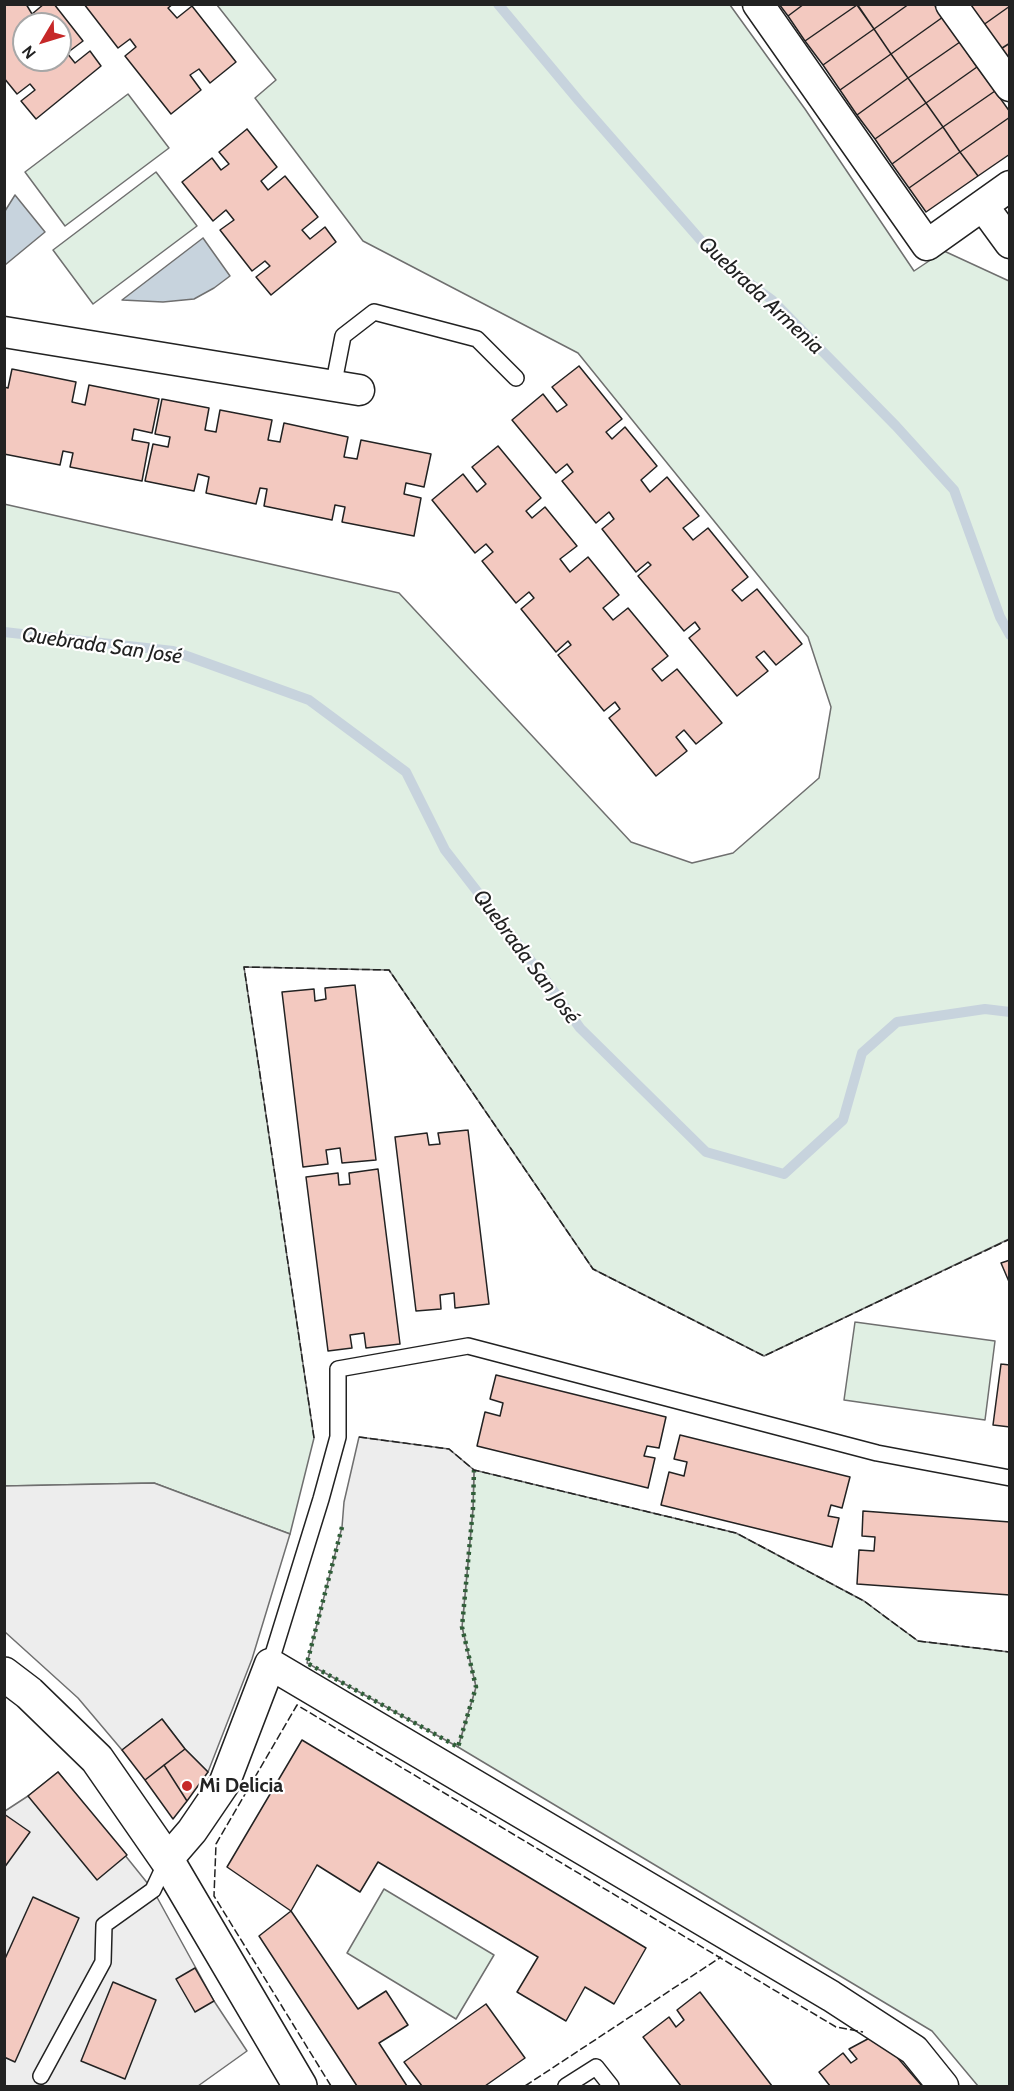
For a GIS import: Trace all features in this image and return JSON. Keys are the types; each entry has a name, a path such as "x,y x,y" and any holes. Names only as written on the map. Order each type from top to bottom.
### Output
{"street":[{"path":"758,4 927,245 1010,186"},
{"path":"951,4 1010,86"},
{"path":"983,206 1010,243"},
{"path":"4,332 346,388"},
{"path":"167,1860 192,1831 224,1784 270,1664 831,1996 914,2050 943,2086"},
{"path":"4,1674 29,1693 97,1759 167,1860 300,2086"}],"lane":[{"path":"346,388 343,336 374,312 477,339 516,378"},
{"path":"270,1664 338,1437 338,1369 468,1346 877,1453 1010,1478"},
{"path":"41,2076 103,1962 104,1925 153,1890 167,1860"},
{"path":"566,2086 596,2067 612,2086"}],"green space":[{"path":"217,5 730,5 805,109 914,271 944,251 1009,281 1009,1239 764,1356 593,1269 389,970 244,967 314,1438 290,1534 154,1483 5,1486 4,504 399,593 631,842 692,863 733,853 819,778 831,707 808,637 578,353 363,241 255,98 276,80"},
{"path":"128,94 169,148 65,226 25,172"},
{"path":"156,172 197,226 93,304 53,250"},
{"path":"855,1322 995,1341 985,1420 844,1400"},
{"path":"474,1470 736,1533 864,1601 918,1641 1009,1652 1009,2086 978,2086 932,2031 458,1747 476,1687 462,1627 473,1508"},
{"path":"384,1889 494,1955 456,2019 347,1953"}],"shaded area":[{"path":"15,195 45,232 5,265 5,211"},
{"path":"203,238 230,276 194,299 163,302 122,300"},
{"path":"359,1437 449,1449 474,1470 473,1508 462,1627 476,1687 458,1747 307,1663 342,1527 344,1502"},
{"path":"154,1483 290,1534 252,1659 208,1772 185,1749 162,1719 122,1750 78,1698 5,1632 4,1486"},
{"path":"58,1772 153,1890 214,2001 247,2051 198,2086 5,2086 5,1811"}],"building":[{"path":"4,4 26,4 31,12 12,12 12,72 72,72 72,59 75,63 90,51 101,66 36,119 21,101 35,90 30,84 17,94 4,78"},
{"path":"44,4 54,4 60,12 34,12"},
{"path":"84,4 173,4 168,8 177,18 192,6 236,62 210,83 199,69 190,75 201,90 171,114 125,56 136,47 130,39 118,48"},
{"path":"779,4 804,4 788,16"},
{"path":"804,4 857,5 805,41 788,16"},
{"path":"857,4 909,4 874,29"},
{"path":"909,4 934,4 943,17 891,54 874,29"},
{"path":"962,4 1010,4 1010,6 979,28"},
{"path":"857,5 874,29 823,65 805,41"},
{"path":"1010,6 1010,43 996,52 979,28"},
{"path":"943,17 960,42 908,78 891,54"},
{"path":"72,27 83,41 72,49"},
{"path":"874,29 891,54 840,90 823,65"},
{"path":"960,42 977,67 926,103 908,78"},
{"path":"1010,43 1010,72 996,52"},
{"path":"891,54 908,78 857,115 840,90"},
{"path":"977,67 995,91 943,127 926,103"},
{"path":"908,78 926,103 875,139 857,115"},
{"path":"995,91 1010,112 1010,117 960,152 943,127"},
{"path":"926,103 943,127 892,164 875,139"},
{"path":"1010,117 1010,154 978,176 960,152"},
{"path":"943,127 960,152 909,188 892,164"},
{"path":"247,129 277,167 261,181 268,190 285,176 318,217 302,230 310,239 325,227 336,242 271,295 256,277 270,266 265,261 252,271 220,230 234,220 226,210 213,221 182,182 212,158 221,170 229,164 219,152"},
{"path":"960,152 978,176 926,212 909,188"},
{"path":"579,366 622,419 606,432 612,439 625,427 657,466 641,480 650,492 667,477 699,516 683,528 693,540 708,528 748,577 732,590 742,601 757,589 802,644 776,665 764,651 756,657 768,671 737,696 689,638 700,629 695,622 684,631 638,576 651,565 648,562 636,572 602,529 614,519 609,512 596,523 562,481 573,472 567,464 556,473 512,420 543,394 557,412 567,405 552,387"},
{"path":"12,369 76,382 72,402 85,405 89,385 159,399 152,433 134,429 132,440 149,443 142,481 70,467 73,453 63,451 60,465 4,454 4,387 8,388"},
{"path":"162,399 209,408 205,430 216,432 220,410 272,420 268,440 280,442 284,423 348,437 344,457 357,459 361,440 431,454 424,487 406,483 404,494 421,498 414,536 342,522 345,507 335,505 332,520 264,506 267,489 260,488 256,504 206,493 209,477 198,474 194,491 145,481 153,444 168,447 170,437 155,434"},
{"path":"498,446 541,498 526,511 532,518 545,507 577,546 560,559 570,572 588,557 619,595 603,608 613,620 628,608 668,656 652,669 662,681 677,669 722,723 696,744 684,730 676,737 687,751 656,776 609,718 620,709 615,702 604,711 558,655 571,645 568,641 556,652 521,609 534,598 529,592 516,603 482,561 493,552 486,544 475,553 432,500 463,474 477,492 486,484 472,467"},
{"path":"355,985 376,1160 342,1163 340,1148 326,1150 328,1164 303,1167 282,992 314,989 315,1001 326,999 325,988"},
{"path":"468,1130 489,1304 455,1308 454,1293 440,1295 441,1309 416,1311 395,1137 427,1133 429,1145 440,1144 438,1133"},
{"path":"378,1169 400,1344 366,1348 364,1333 350,1335 352,1348 328,1351 306,1177 338,1173 339,1185 350,1184 349,1173"},
{"path":"1010,1260 1010,1284 1001,1263"},
{"path":"1001,1364 1010,1365 1010,1427 993,1425"},
{"path":"496,1375 666,1417 659,1448 647,1446 644,1456 655,1458 648,1488 477,1446 485,1412 500,1416 503,1403 490,1399"},
{"path":"680,1435 850,1477 842,1508 831,1505 828,1516 839,1518 832,1547 661,1505 669,1472 684,1476 687,1462 674,1459"},
{"path":"863,1511 1010,1522 1010,1595 857,1584 859,1550 874,1551 875,1537 862,1536"},
{"path":"162,1719 185,1749 145,1780 122,1750"},
{"path":"302,1740 646,1948 614,2004 585,1987 566,2021 517,1992 538,1957 378,1862 360,1892 317,1865 291,1911 227,1867"},
{"name":"Mi Delicia","path":"185,1749 208,1772 187,1801 164,1765"},
{"path":"164,1765 187,1801 173,1819 145,1780"},
{"path":"58,1772 127,1855 97,1880 28,1796"},
{"path":"4,1814 30,1832 4,1868"},
{"path":"33,1897 79,1918 15,2062 4,2057 4,1961"},
{"path":"291,1911 358,2009 386,1991 408,2025 379,2043 407,2086 357,2086 259,1936"},
{"path":"195,1968 214,2001 195,2012 176,1979"},
{"path":"113,1982 156,2000 125,2079 81,2061"},
{"path":"700,1992 772,2086 681,2086 643,2037 669,2017 676,2027 684,2020 677,2010"},
{"path":"486,2004 525,2058 485,2086 422,2086 404,2062"},
{"path":"877,2034 922,2086 830,2086 819,2072 843,2053 851,2063 857,2059 849,2049"}],"waterway":[{"name":"Quebrada Armenia","path":"498,4 718,260 772,300 896,426 954,490 1000,617 1010,635"},
{"name":"Quebrada San José","path":"4,632 173,651 309,700 406,772 445,850 580,1028 706,1152 784,1174 843,1120 862,1053 897,1022 985,1009 1010,1012"}],"hedge":[{"path":"342,1527 307,1663 458,1747 476,1687 462,1627 473,1508 474,1470"}],"fence":[{"path":"314,1438 244,967 389,970 593,1269 764,1356 1010,1239"},
{"path":"359,1437 449,1449 474,1470 736,1533 864,1601 918,1641 1010,1652"},
{"path":"331,2086 214,1896 216,1844 297,1705 836,2027 863,2032"},
{"path":"525,2086 721,1957"}],"place":[{"name":"Mi Delicia","path":"187,1786"}]}
